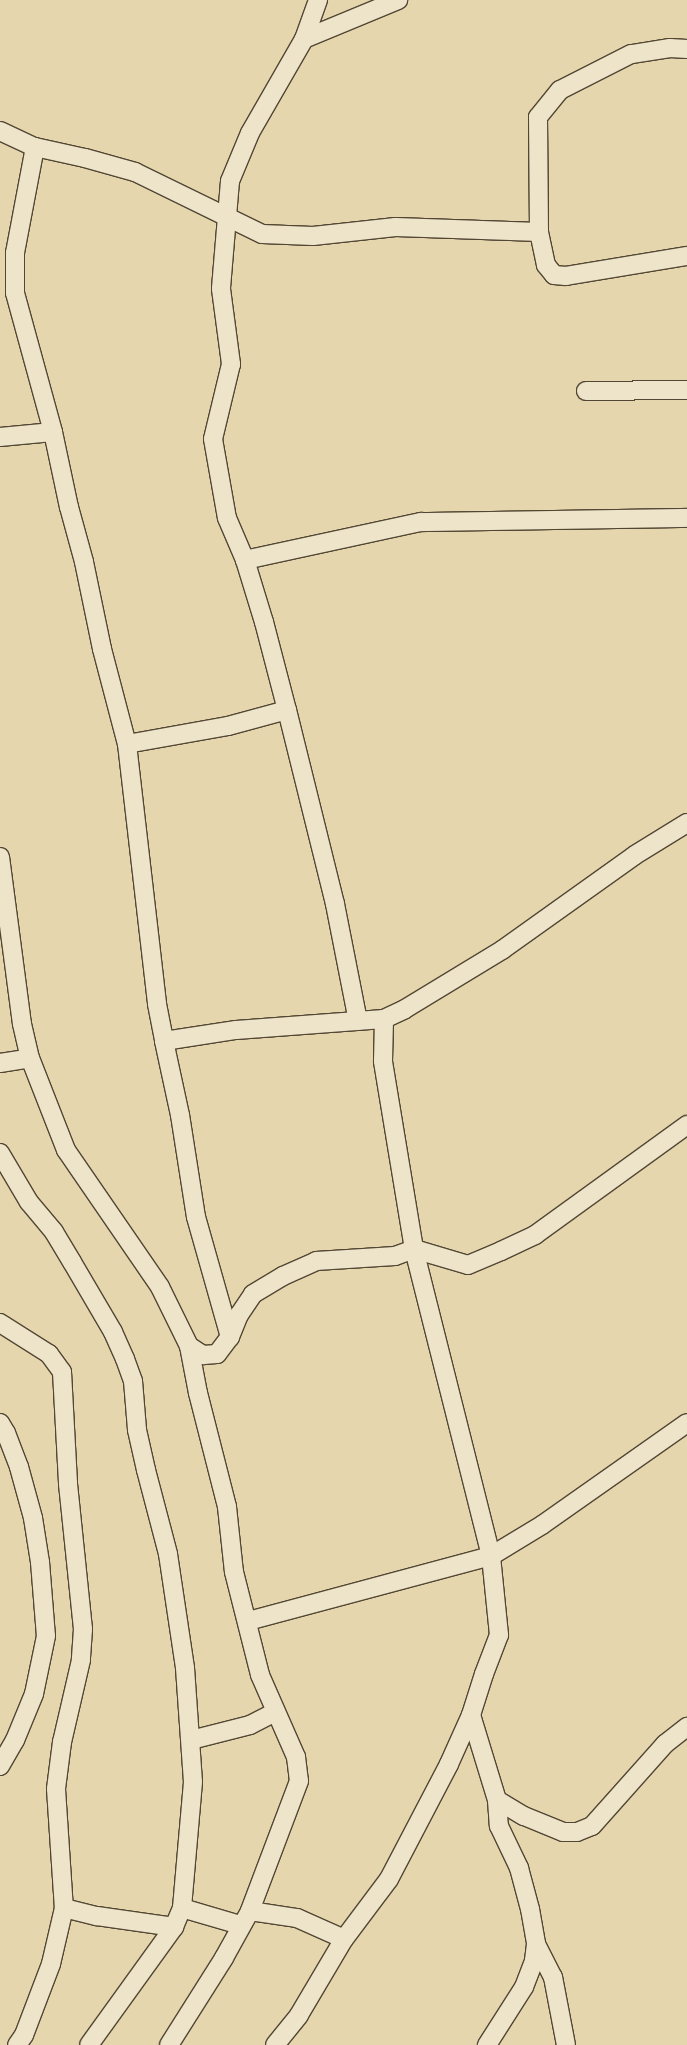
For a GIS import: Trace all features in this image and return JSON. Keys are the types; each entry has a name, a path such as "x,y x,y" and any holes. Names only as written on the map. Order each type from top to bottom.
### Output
{"street":[{"path":"318,0 304,39 250,133 230,181 221,289 231,364 213,439 227,518 245,560 264,622 287,710 335,904 358,1021"},
{"path":"304,39 398,0"},
{"path":"687,49 670,48 631,54 560,90 538,117 539,232 546,264 554,275 566,276 687,256"},
{"path":"0,131 35,147 86,158 135,172 262,234 313,236 396,227 539,232"},
{"path":"35,147 15,253 15,293 53,432 68,507 84,562 102,649 127,744 157,1004 180,1115 196,1217 230,1337"},
{"path":"586,391 687,390"},
{"path":"0,436 53,432"},
{"path":"245,560 422,522 687,518"},
{"path":"127,744 228,726 287,710"},
{"path":"164,1041 236,1030 384,1019 405,1009 502,950 635,855 687,823"},
{"path":"0,857 3,912 22,1024 30,1058 66,1150 160,1287 189,1346 198,1393 228,1507 234,1572 248,1621 260,1675 296,1757 299,1781 245,1918 224,1958 169,2045"},
{"path":"276,2045 299,2015 344,1939 389,1879 449,1764 471,1716 484,1674 499,1636 491,1556 414,1249 383,1061 384,1019"},
{"path":"0,1063 30,1058"},
{"path":"189,1346 202,1355 217,1354 230,1337 239,1315 253,1294 283,1276 316,1261 395,1256 414,1249 468,1265 518,1243 535,1235 687,1125"},
{"path":"0,1153 29,1202 54,1232 104,1317 125,1359 133,1381 141,1446 168,1554 185,1668 193,1782 182,1908 174,1927 89,2045"},
{"path":"0,1323 49,1354 62,1372 68,1484 83,1629 82,1660 62,1742 56,1789 64,1908 51,1964 24,2034 17,2045"},
{"path":"0,1423 20,1467 33,1518 40,1562 46,1636 34,1694 14,1740 0,1766"},
{"path":"248,1621 491,1556 542,1525 687,1423"},
{"path":"191,1740 250,1725 276,1712"},
{"path":"471,1716 497,1800 499,1826 519,1868 530,1909 536,1944 534,1961 524,1987 486,2045"},
{"path":"497,1800 524,1816 563,1832 577,1832 592,1826 665,1744 687,1727"},
{"path":"64,1908 97,1916 174,1927"},
{"path":"182,1908 245,1918 297,1918 344,1939"},
{"path":"536,1944 553,1977 566,2045"},
{"path":"524,1987 539,1977 553,1977"}]}
